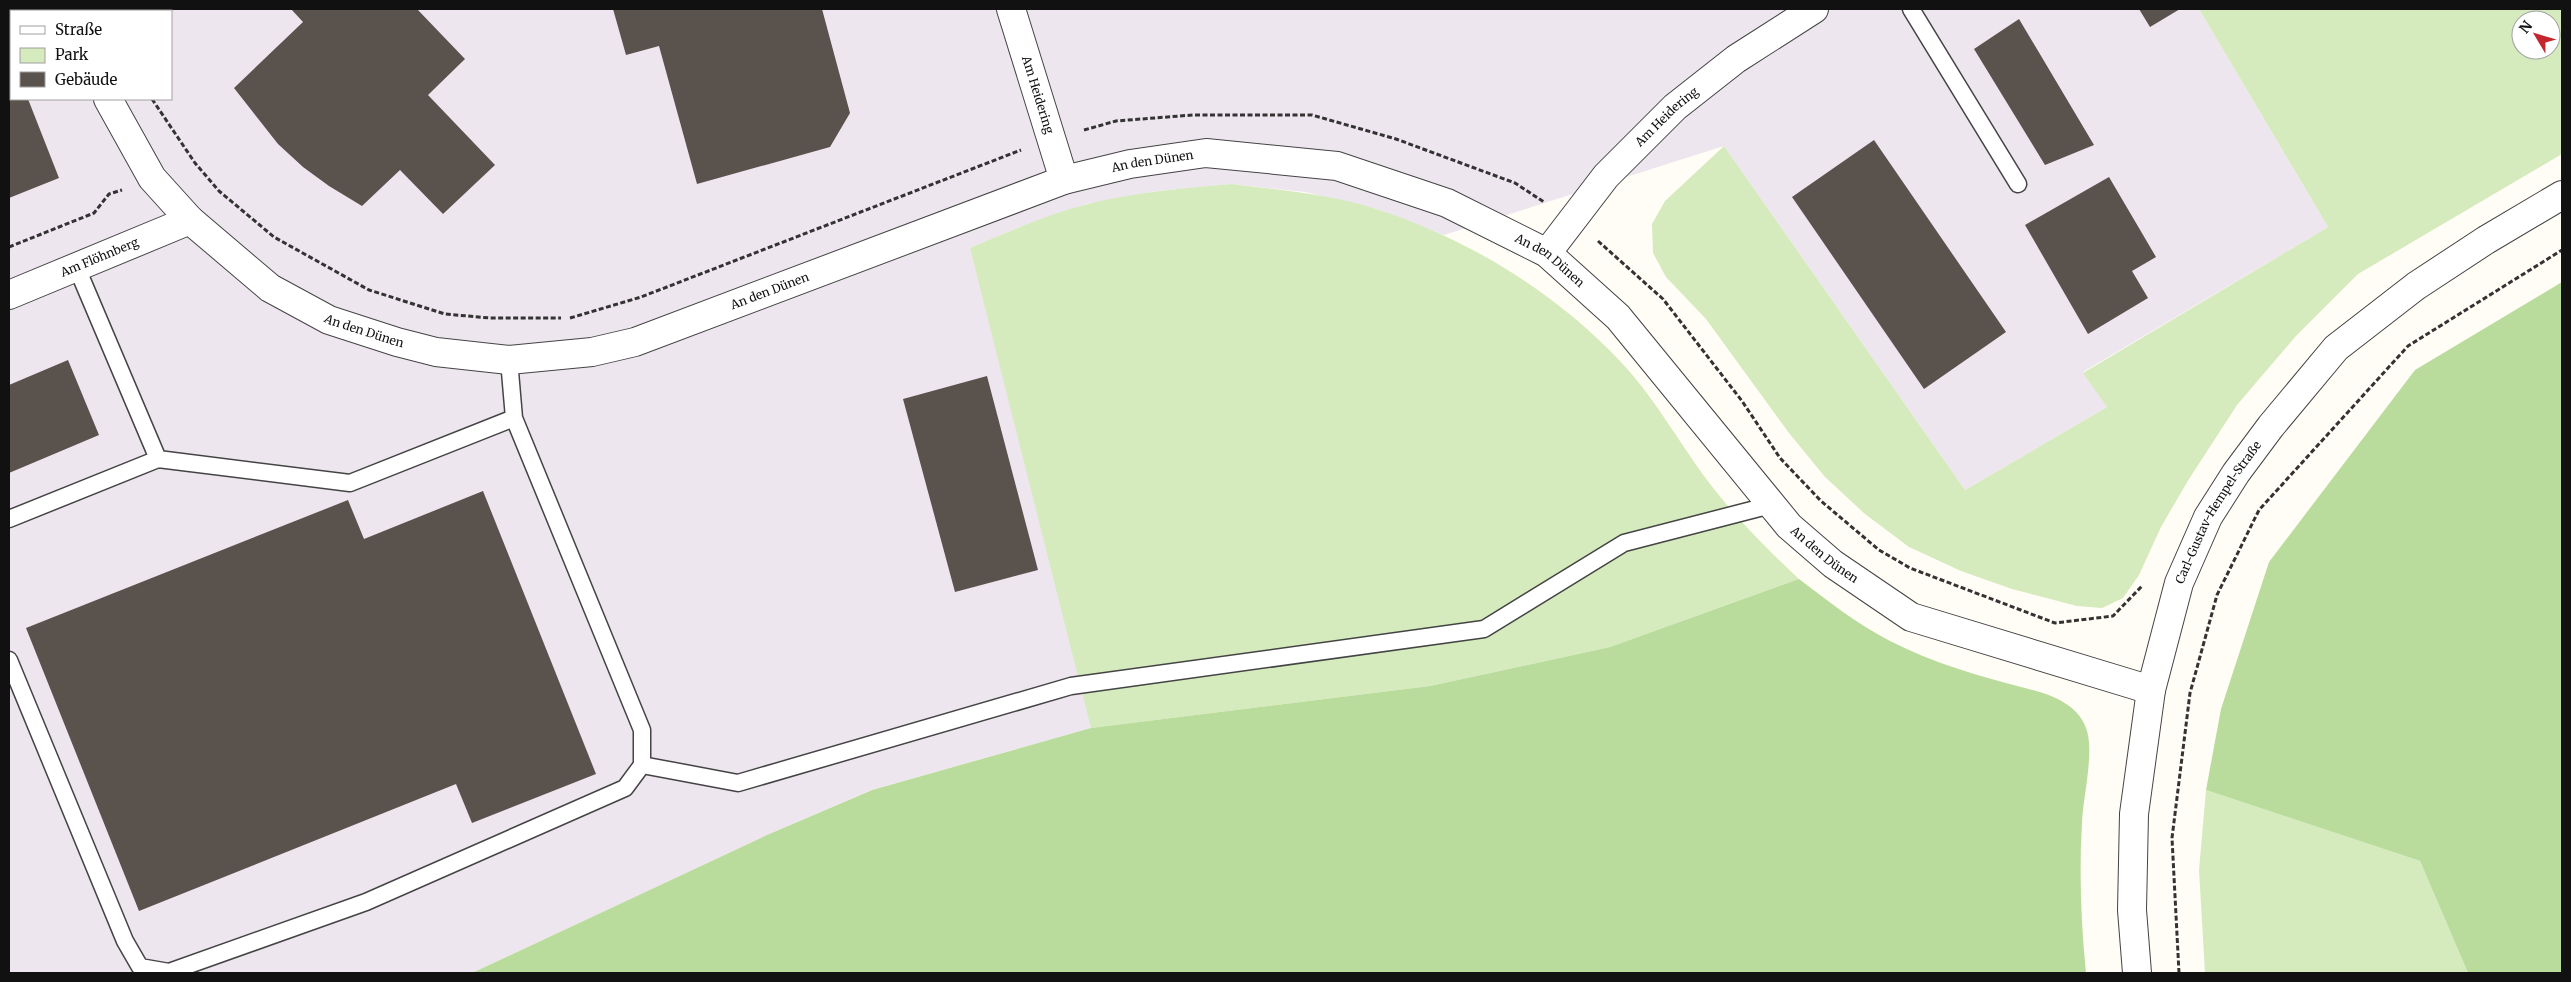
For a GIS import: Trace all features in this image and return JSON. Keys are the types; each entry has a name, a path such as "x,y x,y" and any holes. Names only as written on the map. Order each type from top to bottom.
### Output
{"street":[{"name":"Am Heidering","path":"1012,9 1064,180"},
{"name":"Am Heidering","path":"1547,253 1606,176 1675,107 1736,59 1814,9"},
{"name":"An den Dünen","path":"109,100 152,178 190,220 270,288 329,320 396,342 436,352 509,360 592,352 635,342 1064,180 1130,164 1206,153 1337,166 1446,203 1547,253 1618,317 1789,526 1833,564 1911,616 2151,690"},
{"name":"Carl-Gustav-Hempel-Straße","path":"2137,973 2132,910 2134,814 2151,690 2179,583 2208,517 2236,473 2271,426 2336,348 2424,280 2486,240 2562,195"},
{"name":"Am Flöhnberg","path":"9,295 190,220"}],"lane":[{"path":"1911,9 2018,184"},
{"path":"77,268 158,459"},
{"path":"9,660 125,941 140,967 170,972 366,902 625,788 642,765 642,730 514,418 509,360"},
{"path":"9,519 158,459 350,483 514,418"},
{"path":"642,765 738,783 1071,686 1484,629 1624,543 1771,505"}],"path":[{"path":"153,100 195,162 220,191 274,237 369,290 445,314 490,318 569,318 641,296 1052,139 1116,121 1193,115 1312,115 1396,139 1515,183 1572,220 1663,299 1742,401 1780,458 1821,501 1879,550 1910,568 2055,623 2113,616 2153,575 2217,596"},
{"path":"9,247 94,213 109,194 195,162"},
{"path":"2179,973 2172,838 2190,693 2217,596 2259,510 2408,346 2562,250"}],"shaded area":[{"path":"9,9 2199,9 2328,227 2083,372 2107,407 1965,490 1724,146 1444,235 1376,209 1305,192 1232,184 1157,191 1087,204 1017,228 970,248 1083,668 1091,728 871,790 767,835 472,973 9,973"}],"green space":[{"path":"2199,9 2562,9 2562,154 2358,274 2296,336 2237,405 2189,479 2161,527 2139,575 2123,598 2102,608 2077,606 2012,589 1961,571 1909,547 1865,514 1825,477 1789,433 1706,319 1666,277 1653,253 1652,224 1665,201 1724,146 1965,490 2107,407 2083,373 2328,227"},
{"path":"1232,184 1323,196 1376,209 1443,235 1508,270 1538,290 1595,336 1620,361 1646,392 1702,473 1724,501 1755,536 1799,579 1610,647 1430,686 1091,728 970,248 1043,218 1088,204 1142,193"},
{"path":"2562,282 2562,973 2468,973 2420,861 2206,790 2221,709 2269,562 2415,370"},
{"path":"1799,579 1854,620 1906,649 1956,668 2052,697 2069,706 2082,719 2086,728 2089,748 2082,822 2081,860 2082,917 2086,973 472,973 767,835 872,790 1091,728 1430,686 1610,647"},
{"path":"2206,790 2420,861 2468,973 2205,973 2199,870"}],"building":[{"path":"291,9 417,9 465,59 428,95 495,165 443,214 400,170 362,206 329,186 303,167 278,144 234,88 303,22"},
{"path":"613,9 822,9 850,113 830,147 697,184 659,46 626,55"},
{"path":"2139,9 2180,9 2150,27"},
{"path":"2019,19 2094,145 2045,165 1974,49"},
{"path":"9,50 10,100 28,100 59,178 9,198"},
{"path":"1874,140 2006,332 1924,389 1792,197"},
{"path":"2109,177 2156,257 2132,271 2148,298 2088,334 2025,225"},
{"path":"68,360 99,435 9,473 9,385"},
{"path":"987,376 1038,570 955,592 903,399"},
{"path":"483,491 596,774 472,823 456,784 139,911 26,628 348,500 364,539"}]}
